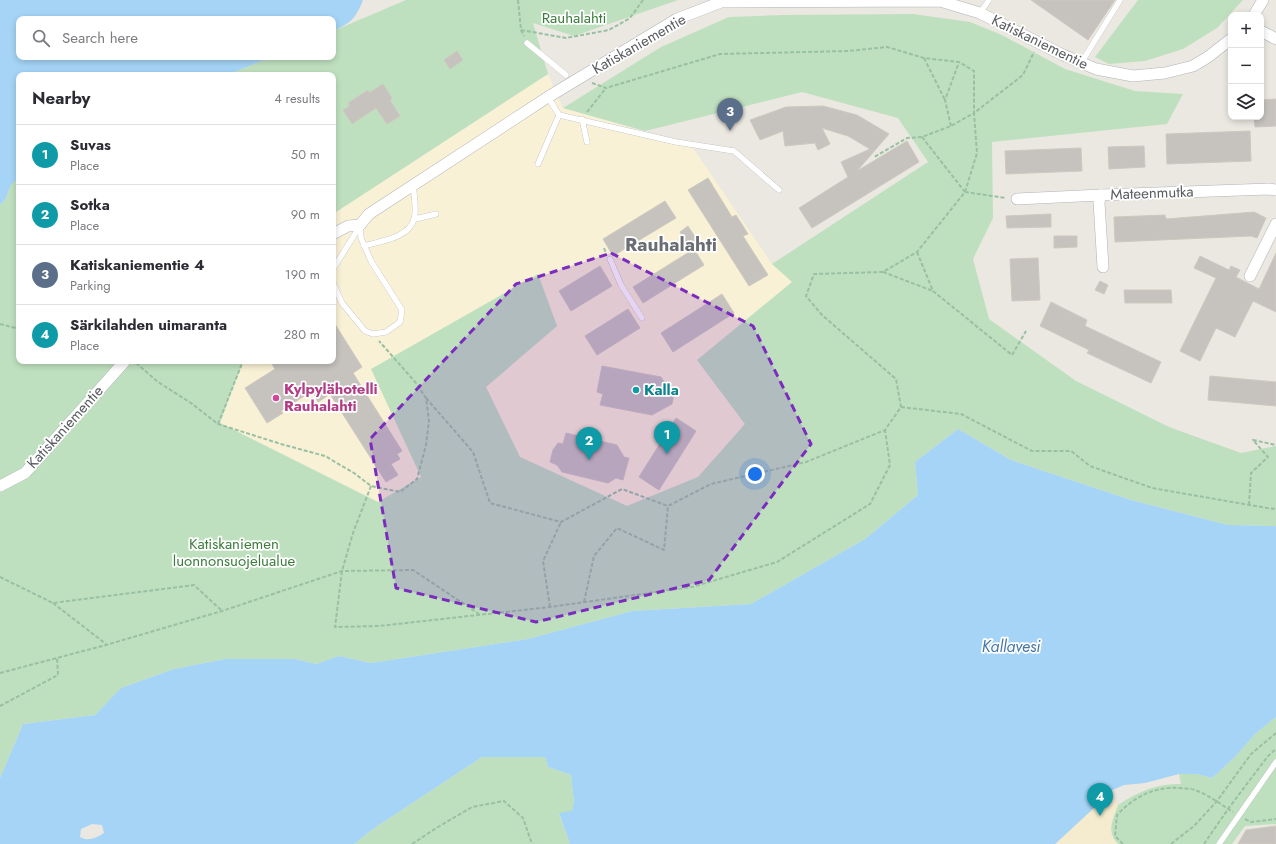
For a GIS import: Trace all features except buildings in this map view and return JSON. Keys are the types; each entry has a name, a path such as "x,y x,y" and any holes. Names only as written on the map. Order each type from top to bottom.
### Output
{"street":[{"path":"1256,12 1263,0"},
{"name":"Katiskaniementie","path":"360,226 369,214 548,97 677,19 721,2 940,1 980,13 1096,69 1133,76 1165,73 1193,66 1208,57 1228,41"},
{"path":"1264,33 1276,39"},
{"name":"Mateenmutka","path":"1103,267 1099,202 1101,195 1276,190"},
{"path":"1018,199 1101,195"},
{"path":"1250,276 1276,224"},
{"path":"336,232 348,226 360,226"},
{"name":"Katiskaniementie","path":"0,486 25,473 122,364"}],"lane":[{"path":"980,13 989,0"},
{"path":"1081,62 1120,0"},
{"path":"527,43 566,75"},
{"path":"548,97 559,115 582,119 639,135 734,151 779,190"},
{"path":"538,164 559,115"},
{"path":"582,119 586,142"},
{"path":"364,246 401,235 410,228 415,219 413,185"},
{"path":"415,219 436,214"},
{"path":"336,290 342,303 365,331 373,334 386,332 400,322 402,310 364,246 360,226"},
{"path":"336,264 360,226"},
{"path":"610,259 621,285 642,318"},
{"path":"1219,844 1276,762"}],"path":[{"path":"518,0 522,30 527,43"},
{"path":"522,30 566,38 609,30 630,18 643,0"},
{"path":"874,157 907,138 922,137 951,126 974,113 1023,75 1039,42"},
{"path":"582,119 606,88 720,54 848,52 887,46 924,58 959,62 974,71 974,113 977,153 965,192 917,252 883,272"},
{"path":"924,58 945,100 951,126"},
{"path":"945,100 959,62"},
{"path":"592,83 606,88"},
{"path":"922,137 965,192 1018,199"},
{"path":"917,252 933,292"},
{"path":"550,607 542,561 561,522 622,489 668,506 712,484 806,462 885,430 900,406 896,379 822,315 806,296 814,274 883,272 933,292 1012,355 1026,332"},
{"path":"0,324 16,328"},
{"path":"373,334 473,452 490,503 561,522"},
{"path":"137,364 158,382 192,403 218,424 325,456 354,473 371,486 400,492 416,479 426,445 429,421 426,398"},
{"path":"218,424 242,364"},
{"path":"900,406 961,414 1032,451 1071,451 1090,466 1152,488 1276,509"},
{"path":"371,486 353,533 342,571 335,627 380,626 480,615 550,607 692,587 777,562 870,504 890,465 885,430"},
{"path":"1249,505 1251,473 1268,457 1253,440 1276,445"},
{"path":"584,602 594,556 617,528 664,550 668,506"},
{"path":"0,673 106,645 222,611 342,571 413,570 480,615"},
{"path":"0,577 53,603 106,645"},
{"path":"53,603 194,585 222,611"},
{"path":"0,706 58,675 57,658"},
{"path":"1171,844 1194,826 1217,800 1251,754 1276,733"},
{"path":"1204,844 1268,756 1276,749"},
{"path":"1123,844 1116,836 1117,815 1133,801 1146,793 1155,789 1169,787 1194,789 1217,800"},
{"path":"412,844 472,807 504,801 523,818 532,844"}],"highlighted area":[{"path":"611,253 753,326 811,444 709,580 536,622 396,588 370,439 516,284"}],"shaded area":[{"path":"548,74 563,108 691,145 772,264 792,282 697,360 745,424 698,477 627,506 520,457 486,387 557,326 538,274 421,477 378,502 220,423 242,364 336,364 336,212"}],"green space":[{"path":"406,0 678,0 574,36 533,23 548,74 336,212 336,72 234,72 264,60 336,60 336,30"},
{"path":"1138,0 1243,0 1232,12 1228,12 1228,16 1217,28 1183,49 1145,61 1109,64 1095,57"},
{"name":"Katiskaniemen luonnonsuojelualue","path":"913,14 970,22 1002,35 1065,69 1135,91 1183,94 1167,124 992,142 993,218 973,259 989,319 1076,381 1169,427 1241,453 1276,446 1276,526 1228,525 1131,500 1011,460 958,429 915,462 918,495 865,539 751,604 632,611 528,639 371,663 339,656 316,664 295,659 225,659 174,669 121,688 95,715 23,724 0,778 0,205 5,200 11,185 16,180 16,364 242,364 220,423 378,502 421,477 371,369 538,274 557,326 486,387 520,457 627,506 698,477 745,424 697,360 792,282 772,264 928,162 898,118 802,92 645,131 563,108 661,47 729,17"},
{"path":"1276,717 1276,824 1245,826 1232,844 1055,844 1110,791 1118,805 1148,789 1163,785 1181,784 1179,774 1197,774 1212,778 1235,757 1255,734"},
{"path":"482,757 545,757 548,767 571,775 574,802 572,812 559,814 570,844 354,844 373,829"}],"sand":[{"path":"1110,791 1118,805 1111,830 1114,839 1118,844 1055,844 1096,806 1102,797"}],"water":[{"path":"0,0 363,0 355,16 349,22 336,29 336,16 16,16 16,60 264,60 234,72 16,72 16,180 11,185 5,200 0,205"},
{"name":"Kallavesi","path":"958,429 1011,460 1131,500 1228,525 1276,526 1276,717 1255,734 1235,757 1212,778 1197,774 1179,774 1145,783 1124,785 1110,791 1102,797 1096,806 1055,844 570,844 559,813 572,811 574,802 571,775 548,767 545,757 482,757 373,829 354,844 0,844 0,778 23,724 95,715 121,688 174,669 225,659 295,659 316,664 339,656 371,663 528,639 632,611 751,604 865,539 918,495 915,462","holes":["92,824 102,825 104,833 101,835 89,839 80,837 81,829"]}],"place":[{"name":"Katiskaniementie 4","path":"730,131"},
{"name":"Kalla","path":"636,390"},
{"name":"Kylpylähotelli Rauhalahti","path":"276,398"},
{"name":"Suvas","path":"667,454"},
{"name":"Sotka","path":"589,460"},
{"name":"Särkilahden uimaranta","path":"1100,816"}],"district":[{"name":"Rauhalahti","path":"671,244"}]}
